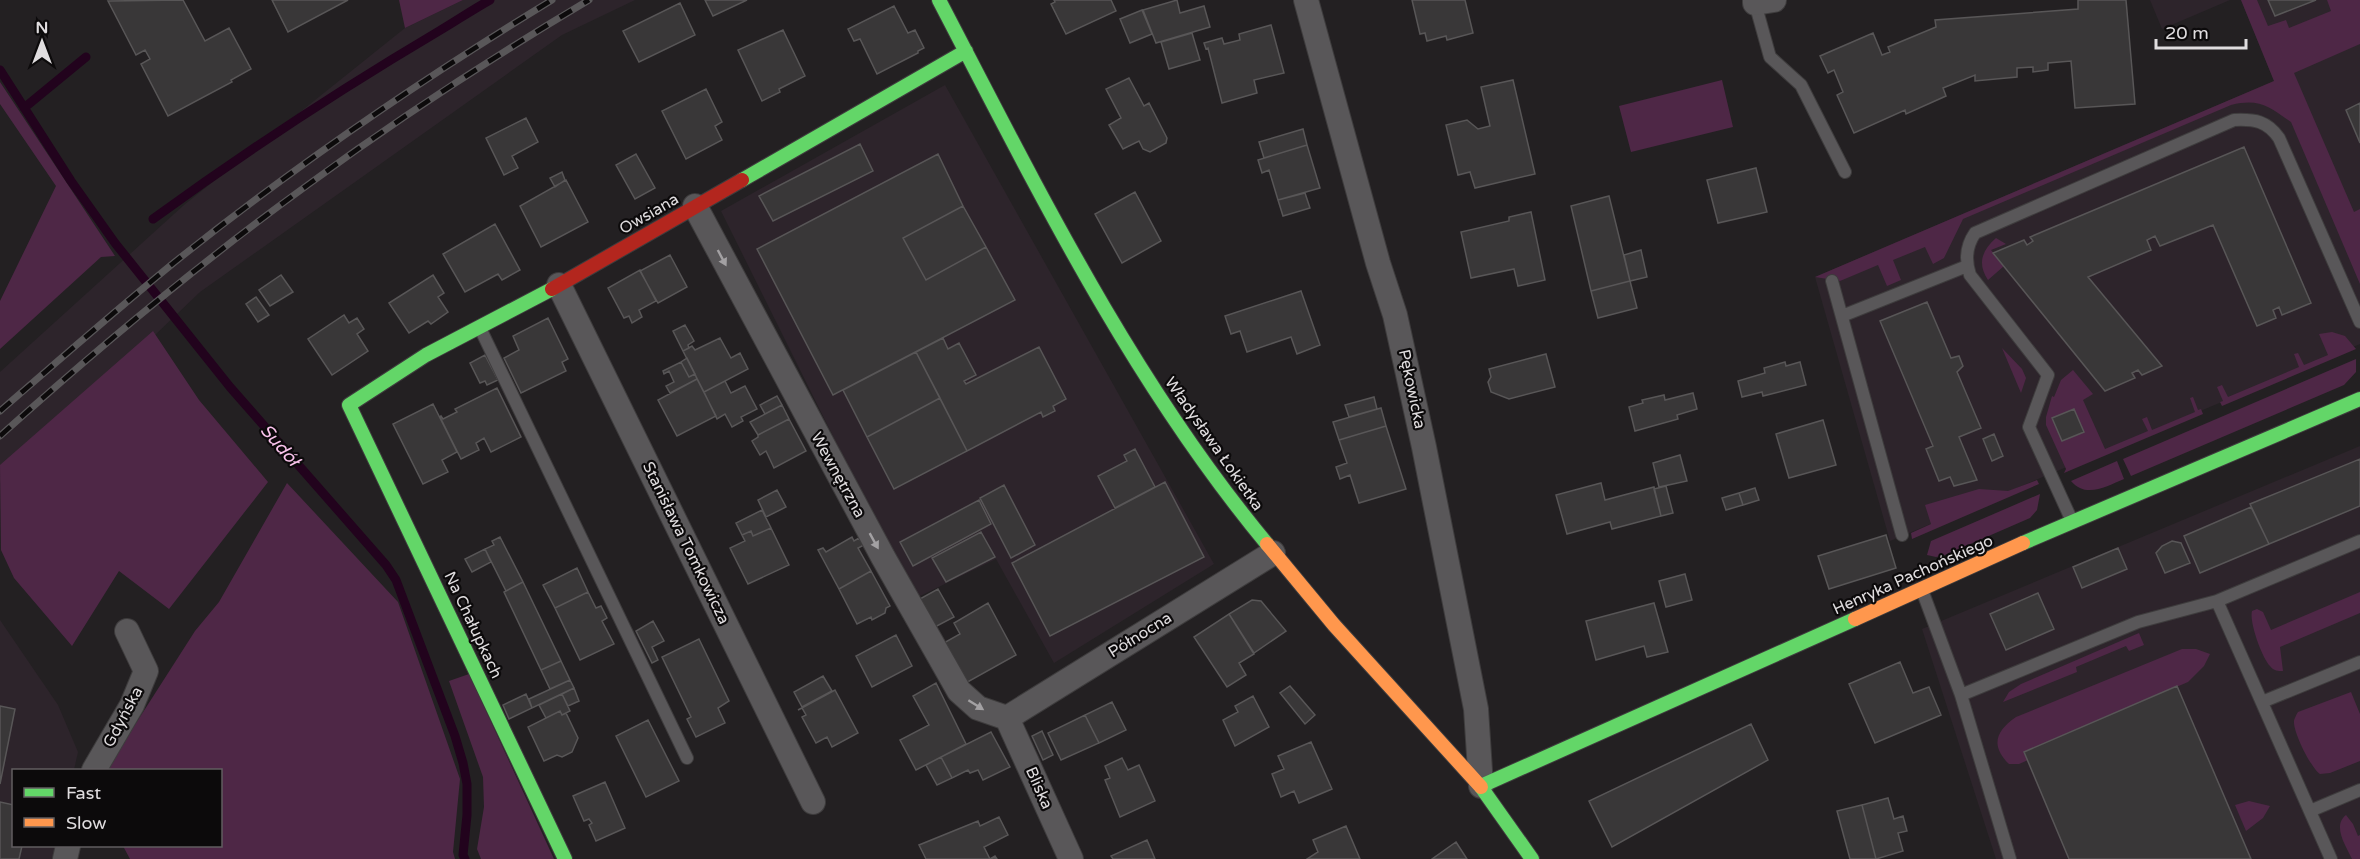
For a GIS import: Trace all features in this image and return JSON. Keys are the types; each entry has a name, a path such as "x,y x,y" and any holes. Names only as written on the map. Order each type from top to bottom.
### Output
{"street":[{"name":"Władysława Łokietka","path":"939,0 1066,244 1119,335 1192,446 1273,553 1382,680 1481,786 1532,859"},
{"name":"Pękowicka","path":"1306,0 1378,263 1395,315 1424,447 1476,709 1481,786"},
{"name":"Owsiana","path":"349,405 400,372 559,285 966,51"},
{"name":"Wewnętrzna","path":"695,206 804,412 959,691 978,708 1007,718"},
{"name":"Stanisława Tomkowicza","path":"559,285 813,802"},
{"name":"Henryka Pachońskiego","path":"1481,786 2072,521 2360,399"},
{"name":"Na Chałupkach","path":"349,405 565,859"},
{"name":"Północna","path":"1007,718 1273,553"},
{"name":"Gdyńska","path":"95,769 132,705 146,671 127,631"},
{"name":"Bliska","path":"1007,718 1071,859"}],"lane":[{"path":"1761,1 1770,57 1801,85 1845,172"},
{"path":"2072,521 2029,427 2048,375 1980,290 1967,266 1968,248 1976,233 2234,120 2260,121 2272,128 2279,138 2360,322"},
{"path":"1842,316 1967,266"},
{"path":"1832,281 1902,535"},
{"path":"480,327 687,758"},
{"path":"1961,695 2138,622 2217,601 2360,541"},
{"path":"1922,590 1961,695 2010,859"},
{"path":"2217,601 2331,859"},
{"path":"2262,702 2360,662"},
{"path":"2310,811 2360,790"}],"shaded area":[{"path":"399,0 463,0 405,28"},
{"path":"463,0 635,0 562,35 200,292 0,483 0,372 184,205 405,28"},
{"path":"2150,0 2230,0 2162,29"},
{"path":"2241,0 2360,0 2360,344 1890,541 1815,277 2274,81"},
{"path":"2241,0 2257,0 2268,26 2286,20 2289,28 2331,11 2327,0 2360,0 2360,44 2294,73 2354,212 2360,209 2360,284 2291,122 2270,108 2257,103 2231,105 1963,219 1944,258 1933,264 1925,247 1893,260 1901,280 1887,286 1878,265 1840,281 1815,277 2274,81"},
{"path":"1722,80 1733,127 1631,152 1619,106"},
{"path":"0,82 115,256 101,257 0,349 0,301 56,186 0,104"},
{"path":"945,85 1214,564 1054,663 996,559 914,599 721,211"},
{"path":"1996,238 2006,244 1991,250 2004,266 1988,280 1982,263 1984,252"},
{"path":"153,331 199,400 268,482 169,609 119,571 72,646 14,578 1,550 0,465"},
{"path":"2332,332 2345,336 2356,349 2222,406 2220,402 2223,401 2217,387 2222,385 2228,397 2299,367 2294,354 2298,353 2304,365 2328,355 2319,334"},
{"path":"2002,348 2022,369 2026,378 2021,393"},
{"path":"2356,359 2356,372 2344,385 2131,476 2123,459"},
{"path":"2073,370 2093,394 2083,400 2105,449 2148,431 2142,419 2147,417 2152,430 2195,412 2190,398 2193,397 2198,410 2201,409 2203,414 2064,473 2066,469 2046,425 2046,417 2052,396 2054,397 2061,380"},
{"path":"2360,446 2360,859 1996,859 1922,629"},
{"path":"2117,461 2124,479 2090,490 2083,489 2071,481"},
{"path":"2037,480 2039,484 1912,539 1911,533 1931,524 1925,505 1979,489 2008,491"},
{"path":"287,483 398,602 460,779 453,852 455,859 130,859 124,847 222,847 222,769 107,769 195,631 219,602"},
{"path":"2040,494 2037,510 2030,518 1945,555 1936,557 1927,555 1931,541"},
{"path":"2360,592 2360,613 2280,647 2283,671 2275,670 2270,666 2257,640 2252,623 2252,611 2257,609 2263,612 2271,630"},
{"path":"0,620 58,705 78,752 74,769 12,769 12,847 56,847 52,859 0,859"},
{"path":"2139,633 2144,645 2129,651 2126,646 2076,667 2077,672 2003,702 2009,692 2021,684"},
{"path":"2182,649 2196,649 2210,654 2204,666 2188,682 2024,752 2028,760 2019,764 2009,764 1999,751 2000,733 2016,717"},
{"path":"469,674 554,859 481,859 477,849 484,807 483,777 449,681"},
{"path":"2351,692 2360,714 2360,761 2330,773 2320,774 2303,749 2296,733 2294,719 2298,712"},
{"path":"2249,801 2270,806 2263,818 2246,831 2235,805"},
{"path":"2346,815 2358,836 2360,835 2360,859 2352,859 2340,830 2342,820"}],"building":[{"path":"183,0 205,41 229,28 251,69 231,80 232,82 168,116 141,64 150,59 145,50 136,55 108,1"},
{"path":"272,0 348,0 288,32"},
{"path":"705,0 747,0 713,16"},
{"path":"1054,0 1111,0 1116,11 1066,34 1051,4 1055,2"},
{"path":"1177,0 1180,13 1204,6 1210,27 1156,43 1143,10"},
{"path":"1412,0 1465,0 1473,33 1447,40 1446,36 1427,41 1425,33 1420,34"},
{"path":"2078,0 2126,0 2135,104 2075,108 2071,61 2048,63 2048,70 2033,72 2033,67 2017,68 2017,77 1975,81 1975,75 1943,88 1946,96 1906,114 1905,110 1854,133 1837,95 1843,92 1834,70 1828,73 1820,56 1873,33 1882,55 1890,52 1888,47 1936,27 1935,20 2078,9"},
{"path":"2268,0 2316,0 2275,16"},
{"path":"680,3 695,35 639,62 623,31"},
{"path":"894,6 908,33 915,30 924,48 877,74 860,39 854,41 848,29"},
{"path":"1142,10 1152,34 1130,43 1120,19"},
{"path":"1271,25 1284,73 1254,80 1257,93 1222,103 1208,48 1206,49 1204,43 1222,38 1224,44 1240,40 1239,34"},
{"path":"783,30 805,76 779,89 780,92 762,101 738,50"},
{"path":"1192,33 1200,60 1169,69 1161,42"},
{"path":"1129,78 1144,106 1149,103 1167,138 1166,143 1150,152 1143,149 1139,141 1123,149 1109,125 1121,118 1106,89"},
{"path":"1513,80 1535,174 1475,188 1470,172 1458,175 1446,125 1467,120 1478,129 1490,126 1481,87"},
{"path":"706,89 722,122 715,126 722,140 686,159 662,111"},
{"path":"2360,103 2360,143 2346,110"},
{"path":"526,118 538,142 512,156 518,168 504,175 486,138"},
{"path":"1303,129 1307,145 1264,158 1259,142"},
{"path":"860,144 873,171 773,221 759,196"},
{"path":"1307,145 1320,188 1278,200 1269,170 1262,173 1258,160"},
{"path":"2244,147 2311,303 2282,315 2279,307 2273,310 2276,318 2257,326 2213,225 2160,246 2155,236 2147,240 2151,250 2088,277 2162,366 2142,375 2138,370 2132,373 2135,378 2105,391 1993,253 2024,240 2027,245 2033,241 2030,237"},
{"path":"636,154 655,188 635,199 616,165"},
{"path":"938,154 963,206 903,238 926,280 986,247 1015,300 833,395 757,249"},
{"path":"1756,168 1767,212 1718,223 1707,180"},
{"path":"562,172 565,180 555,187 550,178"},
{"path":"566,180 588,222 541,247 520,206"},
{"path":"1135,192 1161,241 1122,263 1095,214"},
{"path":"1305,193 1310,208 1283,216 1278,200"},
{"path":"1609,196 1630,281 1591,291 1571,206"},
{"path":"963,206 986,247 926,280 903,238"},
{"path":"1531,212 1545,280 1518,286 1514,269 1471,278 1461,232 1509,221 1509,217"},
{"path":"495,224 520,270 502,280 498,274 465,292 443,254"},
{"path":"1641,250 1647,277 1630,281 1624,255"},
{"path":"670,255 687,287 658,303 640,271"},
{"path":"640,270 656,301 639,310 642,317 632,323 629,316 624,318 608,288"},
{"path":"281,275 293,292 270,306 259,290"},
{"path":"433,275 444,293 438,297 448,312 431,324 428,321 409,333 389,303"},
{"path":"1630,281 1637,308 1598,318 1591,291"},
{"path":"1301,291 1320,345 1297,354 1291,337 1247,352 1240,331 1231,334 1225,316"},
{"path":"256,297 269,315 258,322 246,304"},
{"path":"1927,302 1951,358 1959,356 1963,366 1957,372 1981,428 1959,437 1977,480 1954,486 1950,477 1939,481 1926,449 1933,446 1880,321"},
{"path":"344,315 349,323 357,318 364,329 357,334 368,351 332,375 308,339"},
{"path":"548,318 568,359 562,362 566,371 521,393 504,358 519,350 513,336"},
{"path":"685,325 694,341 688,345 689,348 683,351 673,331"},
{"path":"720,338 731,358 740,353 748,369 704,392 683,351 692,346 695,350"},
{"path":"943,338 948,349 959,343 976,375 964,381 966,384 1039,347 1066,399 1053,406 1055,411 1043,417 1041,412 967,451 916,352"},
{"path":"916,352 940,398 867,437 843,390"},
{"path":"1546,354 1555,387 1509,399 1491,392 1488,382 1491,377 1489,369"},
{"path":"485,355 498,380 487,385 485,381 480,383 470,363"},
{"path":"687,358 695,374 689,377 681,362"},
{"path":"681,362 689,377 695,374 697,379 670,393 666,386 674,382 669,371 664,374 663,371"},
{"path":"1785,362 1786,366 1800,362 1806,385 1763,396 1762,392 1742,397 1738,381 1765,373 1764,368"},
{"path":"697,379 716,416 677,436 658,400"},
{"path":"725,381 731,393 745,386 757,409 741,417 743,421 732,427 725,414 717,419 704,392"},
{"path":"497,388 521,437 491,452 484,438 476,443 479,450 461,459 440,417 443,419 457,412 455,409"},
{"path":"1693,393 1697,409 1677,415 1678,419 1635,431 1629,407 1643,403 1642,400 1664,395 1665,400"},
{"path":"777,396 782,405 765,414 760,405"},
{"path":"1374,397 1377,409 1349,417 1345,405"},
{"path":"940,398 967,451 894,489 867,437"},
{"path":"433,404 457,452 442,460 448,472 423,484 393,424"},
{"path":"782,405 789,419 758,435 750,422"},
{"path":"1381,408 1386,426 1339,440 1333,422"},
{"path":"2074,409 2084,432 2062,441 2052,418"},
{"path":"789,419 806,451 774,468 766,451 760,455 752,441 758,435"},
{"path":"1823,420 1836,465 1789,478 1776,434"},
{"path":"1386,426 1406,489 1359,503 1350,475 1340,479 1336,467 1347,463 1339,440"},
{"path":"1994,434 2003,456 1992,461 1983,439"},
{"path":"1135,449 1155,487 1115,508 1098,476 1127,461 1124,455"},
{"path":"1680,455 1687,481 1659,487 1653,463"},
{"path":"2360,459 2360,506 2269,544 2250,504"},
{"path":"1165,482 1204,557 1050,636 1012,563"},
{"path":"1601,483 1605,500 1654,487 1661,516 1612,529 1610,522 1567,534 1556,495"},
{"path":"1004,485 1035,545 1011,558 980,498"},
{"path":"1666,486 1673,513 1661,516 1654,489"},
{"path":"1755,488 1759,500 1743,505 1739,493"},
{"path":"777,490 786,507 766,517 758,500"},
{"path":"1739,493 1743,505 1726,510 1722,498"},
{"path":"979,500 991,524 913,566 900,542"},
{"path":"2251,507 2269,544 2200,573 2184,536"},
{"path":"762,510 771,528 753,536 751,531 742,535 736,523"},
{"path":"771,528 789,565 748,584 730,548 745,541 742,535 751,531 753,536"},
{"path":"981,532 995,557 946,582 932,558"},
{"path":"1886,535 1896,568 1829,589 1818,556"},
{"path":"500,537 523,582 506,591 485,549 494,545 492,541"},
{"path":"852,537 854,541 859,538 864,545 858,548 871,571 839,589 818,550 823,548 826,552"},
{"path":"2172,541 2181,543 2190,563 2165,573 2156,553 2162,546"},
{"path":"2118,548 2127,569 2082,588 2073,567"},
{"path":"485,549 491,562 472,572 465,559"},
{"path":"577,568 588,592 555,608 543,585"},
{"path":"871,571 890,606 886,608 885,613 857,624 839,589"},
{"path":"1685,574 1692,600 1666,607 1659,581"},
{"path":"523,582 561,661 541,670 504,592"},
{"path":"938,589 954,617 933,628 918,600"},
{"path":"588,592 596,608 601,606 607,618 602,621 614,644 580,660 555,608"},
{"path":"2038,593 2054,629 2006,650 1990,614"},
{"path":"1252,600 1261,601 1286,631 1254,653 1229,614"},
{"path":"988,603 1016,655 964,684 942,644 960,634 954,623"},
{"path":"1654,603 1668,652 1647,657 1644,646 1596,660 1586,621"},
{"path":"1229,614 1254,654 1239,663 1246,675 1227,687 1194,637"},
{"path":"653,621 664,641 652,647 658,660 652,663 636,631"},
{"path":"896,635 912,666 872,687 856,656"},
{"path":"699,639 729,701 718,708 725,723 696,737 687,719 691,717 662,657"},
{"path":"561,661 570,680 550,689 541,670"},
{"path":"1900,662 1913,693 1929,687 1941,715 1875,743 1849,684"},
{"path":"823,676 832,691 802,707 794,692"},
{"path":"570,680 574,688 532,708 529,699"},
{"path":"936,683 966,744 916,770 900,740 929,725 913,696"},
{"path":"1290,686 1315,715 1305,724 1280,693"},
{"path":"2177,686 2251,859 2069,859 2024,752"},
{"path":"574,688 579,701 568,706 562,694"},
{"path":"835,690 858,733 832,747 827,737 816,743 802,717 806,715 802,708 798,710"},
{"path":"526,694 532,708 509,719 503,705"},
{"path":"562,694 570,711 562,715 560,711 546,718 539,705"},
{"path":"1253,696 1269,727 1235,746 1223,720 1238,712 1235,706"},
{"path":"1112,702 1126,730 1099,743 1085,715"},
{"path":"0,706 15,709 0,784"},
{"path":"560,711 562,715 566,713 578,738 572,752 544,761 528,727"},
{"path":"1085,715 1099,743 1061,760 1048,733"},
{"path":"648,720 679,781 646,797 616,736"},
{"path":"1751,724 1768,760 1612,847 1589,801"},
{"path":"1042,731 1053,755 1043,760 1032,736"},
{"path":"991,732 1010,767 983,780 978,770 970,773 968,770 952,778 941,757"},
{"path":"1311,742 1332,789 1299,803 1294,791 1281,797 1272,774 1284,769 1278,756"},
{"path":"941,757 952,778 937,785 926,765"},
{"path":"1122,758 1128,770 1139,765 1155,801 1120,817 1105,780 1110,778 1105,766"},
{"path":"605,782 625,828 596,841 589,825 592,823 589,819 584,821 573,796"},
{"path":"1888,798 1894,819 1903,816 1907,831 1898,833 1903,851 1876,859 1862,805"},
{"path":"0,802 12,805 12,847 22,847 19,859 0,859"},
{"path":"1862,805 1876,859 1850,859 1837,811"},
{"path":"999,817 1008,835 984,847 990,859 926,859 919,845 978,821 980,826"},
{"path":"1346,826 1360,859 1307,859 1318,852 1313,840"},
{"path":"1147,840 1155,859 1113,859 1111,856"},
{"path":"1456,842 1467,859 1432,859"}],"waterway":[{"path":"153,219 366,75 490,0"},
{"path":"24,108 86,57"},
{"name":"Sudół","path":"0,70 71,181 115,243 230,387 386,565 396,580 463,763 467,784 463,855 465,859"}],"railway":[{"path":"0,411 154,279 267,191 407,92 552,0"},
{"path":"0,436 151,306 229,244 343,159 482,66 589,0"}],"traffic: fast":[{"path":"939,0 1050,212 1129,349 1172,416 1218,481 1267,544"},
{"path":"742,180 966,51"},
{"path":"552,289 426,355 349,405 565,859"},
{"path":"2023,543 2360,399"},
{"path":"1481,786 1855,619"},
{"path":"1481,787 1532,859"}],"traffic: slow":[{"path":"1855,619 2023,543"},
{"path":"1267,544 1334,625 1481,787"}],"traffic: jam":[{"path":"552,289 742,180"}]}
